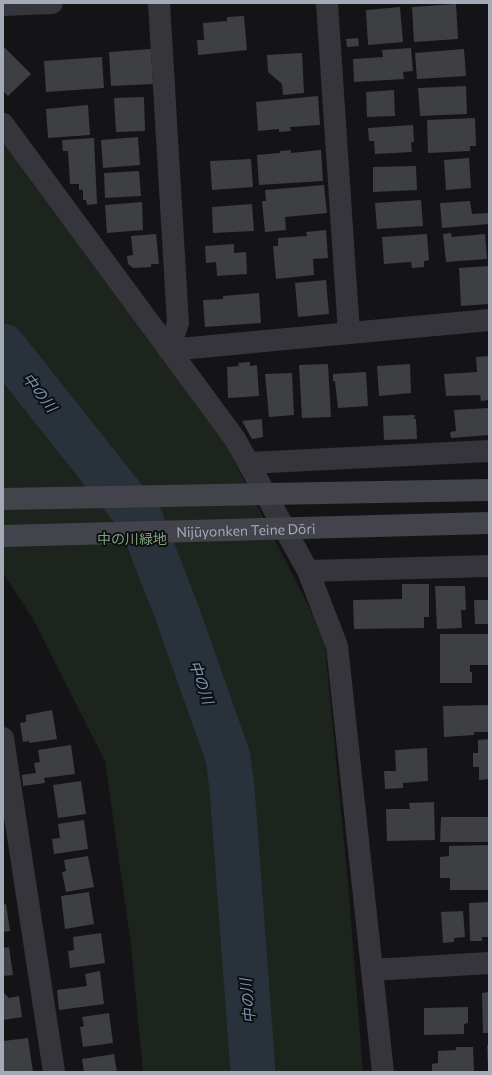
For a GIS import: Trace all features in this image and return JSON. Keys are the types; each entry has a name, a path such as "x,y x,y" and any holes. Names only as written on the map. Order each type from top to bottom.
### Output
{"street":[{"path":"3,5 52,3"},
{"path":"159,3 178,323 169,350"},
{"path":"327,3 350,333"},
{"path":"3,124 235,439 308,571 337,646 383,1072"},
{"path":"169,350 489,320"},
{"path":"248,463 489,451"},
{"path":"3,499 489,490"},
{"name":"Nijūyonken Teine Dōri","path":"3,536 489,523"},
{"path":"308,571 489,566"},
{"path":"3,738 10,835 54,1072"},
{"path":"372,970 489,963"}],"green space":[{"name":"中の川緑地","path":"3,140 225,443 324,636 348,883 363,1072 143,1072 131,945 105,761 33,619 3,573"}],"building":[{"path":"456,4 458,39 414,42 412,7"},
{"path":"400,7 403,42 368,45 366,10"},
{"path":"244,16 247,50 198,55 197,40 204,40 203,23 227,21 227,17"},
{"path":"358,38 359,46 347,47 346,39"},
{"path":"3,46 31,74 8,96 3,91"},
{"path":"411,48 413,71 403,72 404,79 354,82 353,59 383,57 382,50"},
{"path":"151,49 153,84 111,86 109,52"},
{"path":"464,49 466,76 417,79 415,53"},
{"path":"302,53 304,93 283,95 282,84 268,72 267,55"},
{"path":"102,57 104,88 46,92 44,61"},
{"path":"466,86 467,114 420,116 418,88"},
{"path":"394,90 395,116 367,117 366,92"},
{"path":"318,96 320,125 290,127 291,131 279,132 279,129 258,131 256,102"},
{"path":"144,97 145,131 116,132 114,98"},
{"path":"88,105 90,135 48,138 46,109"},
{"path":"475,118 476,146 470,146 470,151 428,153 427,120"},
{"path":"413,125 414,142 411,142 412,152 375,154 374,141 369,141 368,128"},
{"path":"138,137 140,165 103,168 101,140"},
{"path":"94,138 97,204 87,205 86,200 83,200 83,190 79,190 79,184 70,184 68,151 63,151 62,140"},
{"path":"291,150 291,153 321,150 323,181 259,185 257,155 280,153 280,151"},
{"path":"469,158 471,188 446,190 444,160"},
{"path":"251,159 253,187 212,190 210,161"},
{"path":"416,166 417,190 373,192 373,167"},
{"path":"139,171 141,196 105,198 104,173"},
{"path":"324,185 327,213 285,217 286,230 265,232 262,201 266,201 265,190"},
{"path":"421,200 423,226 377,229 375,203"},
{"path":"470,201 472,214 488,213 489,224 442,228 440,203"},
{"path":"142,202 143,230 107,233 105,205"},
{"path":"252,204 254,231 213,233 212,207"},
{"path":"326,230 328,258 313,259 314,275 276,279 273,246 278,246 278,238 307,236 306,232"},
{"path":"451,233 452,237 485,234 487,259 446,262 443,234"},
{"path":"156,234 159,264 151,264 151,267 133,268 128,264 127,256 133,255 131,236"},
{"path":"427,234 429,260 424,261 424,267 412,268 411,262 384,264 382,237"},
{"path":"234,244 234,253 246,252 247,274 217,276 216,262 206,263 205,246"},
{"path":"489,266 489,304 461,306 459,268"},
{"path":"326,280 329,314 298,317 295,283"},
{"path":"259,293 261,323 205,327 203,300 223,299 223,296"},
{"path":"489,356 489,400 481,401 480,395 446,396 444,374 477,372 476,357"},
{"path":"250,362 250,366 257,365 259,396 228,398 227,367 239,366 238,363"},
{"path":"328,364 331,417 302,418 299,365"},
{"path":"410,364 411,393 379,396 377,366"},
{"path":"366,372 368,406 338,408 333,374"},
{"path":"292,373 294,415 269,417 265,374"},
{"path":"489,408 489,435 451,438 450,432 456,431 454,410"},
{"path":"415,415 414,419 416,419 417,439 384,440 383,416"},
{"path":"262,419 263,437 252,439 242,421"},
{"path":"402,584 429,584 429,617 424,617 424,628 354,629 353,600 402,599"},
{"path":"435,586 465,586 466,610 461,610 462,628 437,629"},
{"path":"474,600 489,600 489,624 475,624"},
{"path":"440,634 489,634 489,665 470,665 470,672 472,672 472,683 440,683"},
{"path":"489,705 489,732 474,732 474,735 444,737 443,706"},
{"path":"52,710 57,739 29,743 29,741 23,742 20,723 26,722 26,715"},
{"path":"489,739 489,779 479,780 479,767 473,767 473,753 478,753 478,740"},
{"path":"71,745 75,774 44,778 45,783 23,786 22,775 36,773 34,763 40,762 38,750"},
{"path":"427,748 428,781 403,783 403,788 385,789 384,771 396,771 395,750"},
{"path":"81,781 86,814 58,818 53,785"},
{"path":"434,802 435,840 387,841 386,809 410,809 409,803"},
{"path":"441,817 489,817 489,842 440,842"},
{"path":"84,820 88,849 54,854 52,839 60,838 58,824"},
{"path":"489,845 489,890 450,890 450,878 440,878 440,857 449,856 449,846"},
{"path":"88,856 94,887 66,892 62,872 66,871 64,860"},
{"path":"89,892 94,924 65,929 61,896"},
{"path":"489,902 489,937 482,937 482,941 470,941 469,903"},
{"path":"6,904 10,931 3,932 3,905"},
{"path":"463,911 465,937 454,938 454,942 443,943 441,912"},
{"path":"101,933 105,963 70,968 68,951 74,950 73,937"},
{"path":"9,947 13,975 3,976 3,948"},
{"path":"100,971 104,1004 59,1010 57,990 87,986 85,974"},
{"path":"3,992 9,998 19,996 22,1017 3,1020"},
{"path":"489,992 489,1033 483,1033 482,993"},
{"path":"468,1007 468,1023 464,1024 464,1034 424,1035 424,1008"},
{"path":"109,1013 113,1043 83,1047 80,1027 84,1026 82,1017"},
{"path":"28,1038 33,1072 3,1072 3,1041"},
{"path":"487,1045 489,1045 489,1066 488,1066"},
{"path":"456,1047 473,1047 474,1072 432,1072 432,1064 438,1063 438,1051 456,1050"},
{"path":"114,1054 117,1072 84,1072 82,1059"}],"waterway":[{"name":"中の川","path":"3,346 141,520 176,610 228,757 232,788 253,1072"}]}
